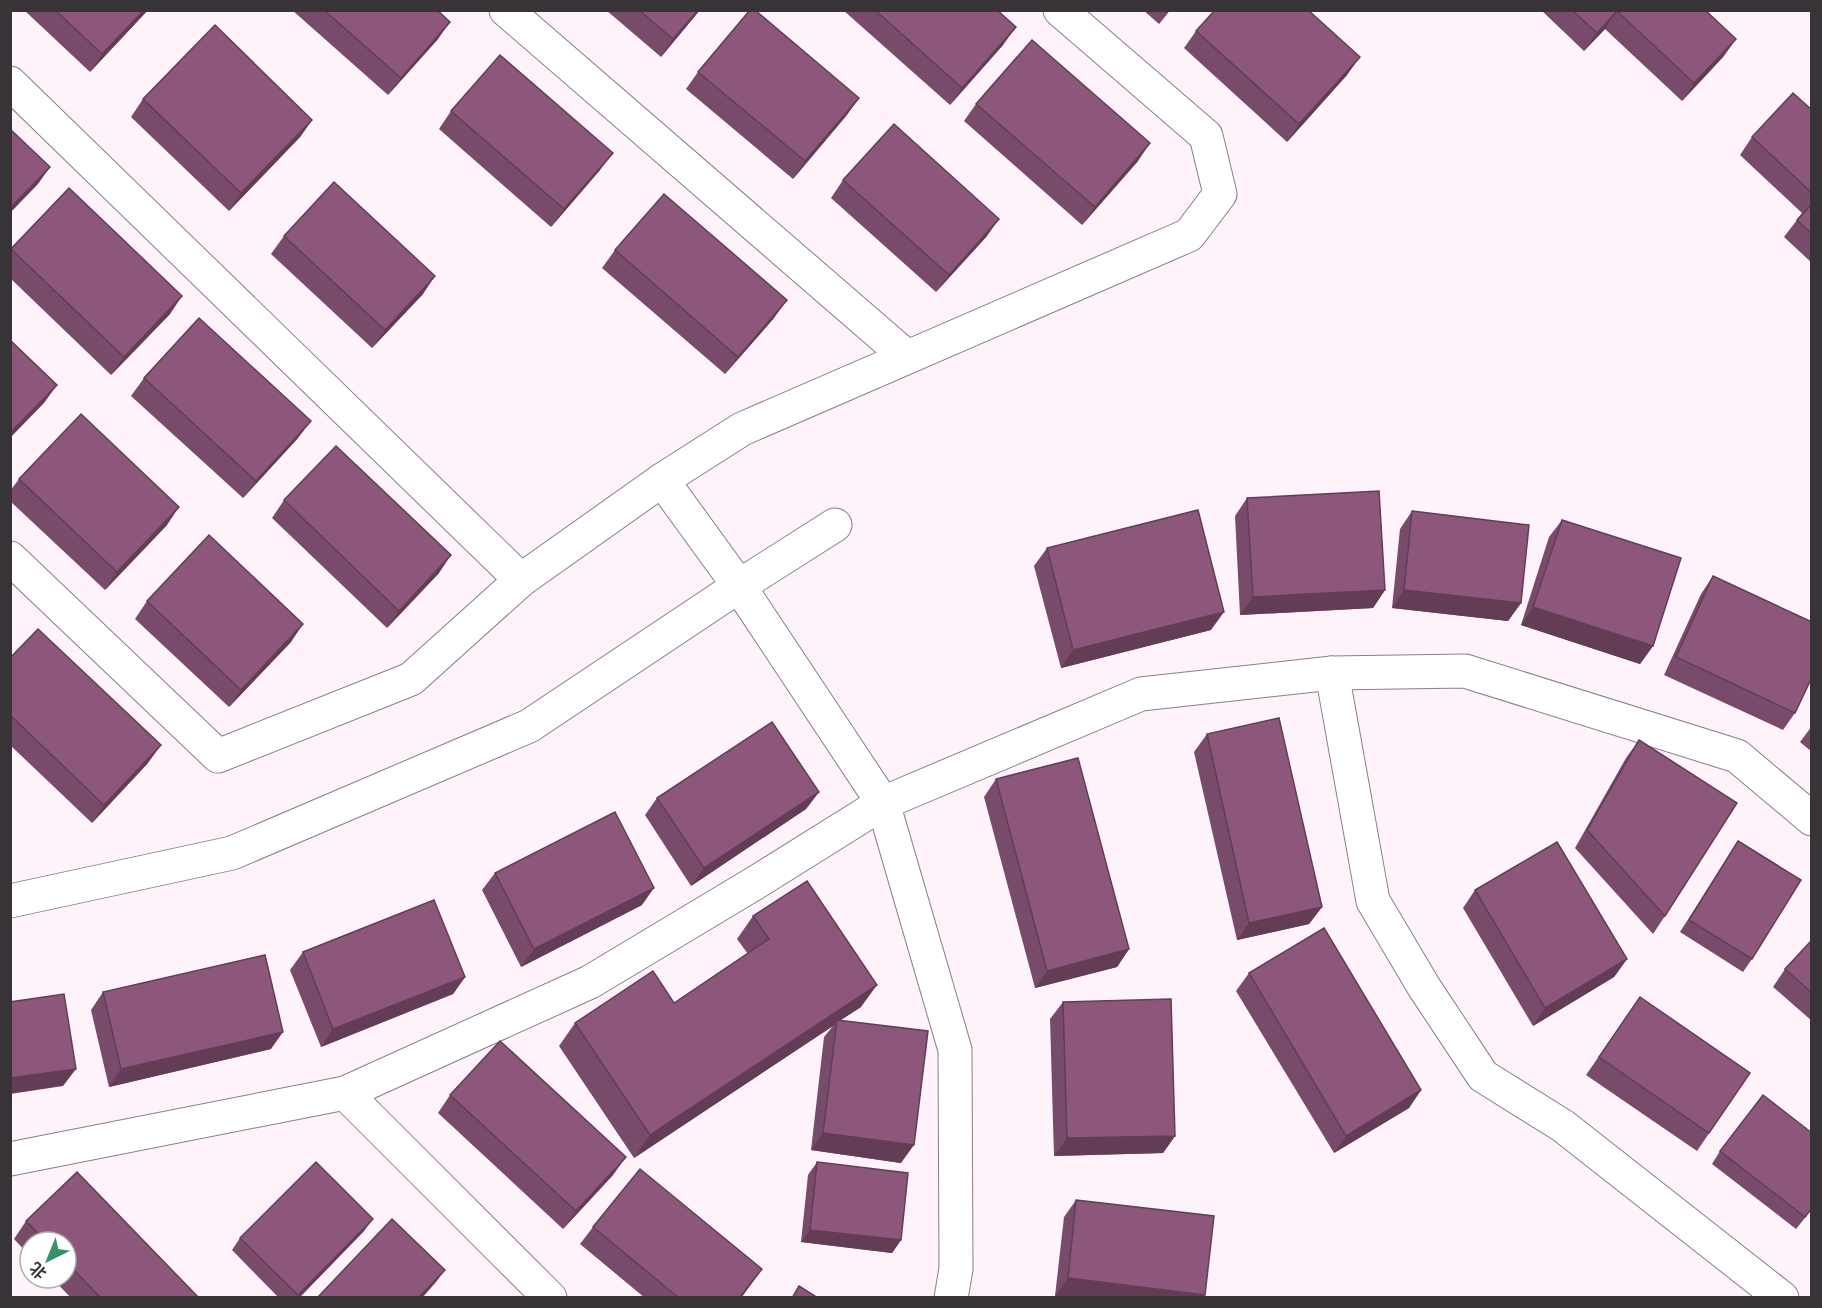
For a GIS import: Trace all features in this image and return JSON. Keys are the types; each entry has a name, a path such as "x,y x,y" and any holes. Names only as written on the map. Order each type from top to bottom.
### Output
{"street":[{"path":"506,10 907,357"},
{"path":"10,558 218,756 411,679 521,580 662,480 742,429 1189,235 1220,194 1206,136 1060,10"},
{"path":"10,83 521,580"},
{"path":"662,480 739,586 883,803 955,1050 956,1269 951,1298"},
{"path":"10,901 232,853 529,726 835,525"},
{"path":"10,1159 345,1093 590,982 883,803 1141,694 1332,673 1465,671 1737,756 1812,819"},
{"path":"1332,673 1373,901 1424,987 1483,1076 1563,1126 1782,1298"},
{"path":"345,1093 550,1298"}],"building":[{"path":"55,10 144,10 102,54"},
{"path":"324,10 437,10 450,22 401,78"},
{"path":"639,10 698,10 673,39"},
{"path":"750,10 755,10 859,98 805,161 698,72"},
{"path":"875,10 997,10 1016,27 962,88"},
{"path":"1215,10 1308,10 1360,57 1299,124 1196,31"},
{"path":"1572,10 1705,10 1736,39 1694,83 1617,11 1597,33"},
{"path":"215,25 312,120 241,193 143,99"},
{"path":"1032,40 1150,143 1095,207 976,104"},
{"path":"500,55 613,153 564,209 451,111"},
{"path":"1793,93 1812,110 1812,193 1752,137"},
{"path":"894,124 999,219 949,275 843,180"},
{"path":"10,129 50,167 10,208"},
{"path":"334,182 435,276 385,330 284,236"},
{"path":"69,188 182,296 124,357 11,249"},
{"path":"664,194 787,300 738,357 615,250"},
{"path":"1812,204 1812,234 1797,220"},
{"path":"199,318 311,421 256,481 144,378"},
{"path":"10,340 57,385 10,433"},
{"path":"81,414 179,507 117,572 19,479"},
{"path":"336,446 451,555 399,611 284,500"},
{"path":"1379,491 1385,590 1253,597 1247,498"},
{"path":"1198,510 1224,612 1073,650 1047,548"},
{"path":"1412,511 1529,525 1521,603 1404,590"},
{"path":"1562,520 1681,558 1653,646 1533,607"},
{"path":"209,535 303,624 241,690 147,601"},
{"path":"1713,576 1812,622 1812,677 1795,713 1676,657"},
{"path":"38,629 161,745 104,805 10,715 10,658"},
{"path":"1279,718 1322,907 1249,923 1207,734"},
{"path":"772,722 819,792 704,868 657,798"},
{"path":"1639,740 1737,803 1665,916 1587,830"},
{"path":"1078,758 1129,949 1047,971 996,779"},
{"path":"615,812 654,888 534,949 495,873"},
{"path":"1738,841 1801,880 1752,959 1689,920"},
{"path":"1557,842 1627,959 1545,1008 1475,890"},
{"path":"807,881 877,985 650,1135 575,1023 653,971 674,1003 769,939 753,916"},
{"path":"434,900 465,977 333,1029 303,952"},
{"path":"1324,928 1421,1090 1346,1136 1249,973"},
{"path":"1812,940 1812,993 1785,969"},
{"path":"265,955 283,1032 121,1069 103,992"},
{"path":"64,994 76,1069 10,1078 10,1002"},
{"path":"1640,997 1750,1073 1709,1133 1599,1057"},
{"path":"1171,999 1175,1136 1067,1138 1063,1002"},
{"path":"837,1020 928,1031 914,1145 823,1133"},
{"path":"500,1041 626,1157 576,1211 450,1095"},
{"path":"1763,1095 1812,1133 1812,1208 1805,1217 1720,1151"},
{"path":"316,1162 373,1219 298,1295 240,1238"},
{"path":"817,1162 908,1173 901,1240 810,1230"},
{"path":"640,1169 762,1269 739,1298 679,1298 593,1227"},
{"path":"77,1172 199,1298 101,1298 78,1274 78,1230 35,1230 26,1221"},
{"path":"1076,1200 1214,1216 1205,1295 1068,1278"},
{"path":"392,1219 445,1270 418,1298 319,1298 318,1297"},
{"path":"799,1286 818,1298 792,1298"}]}
